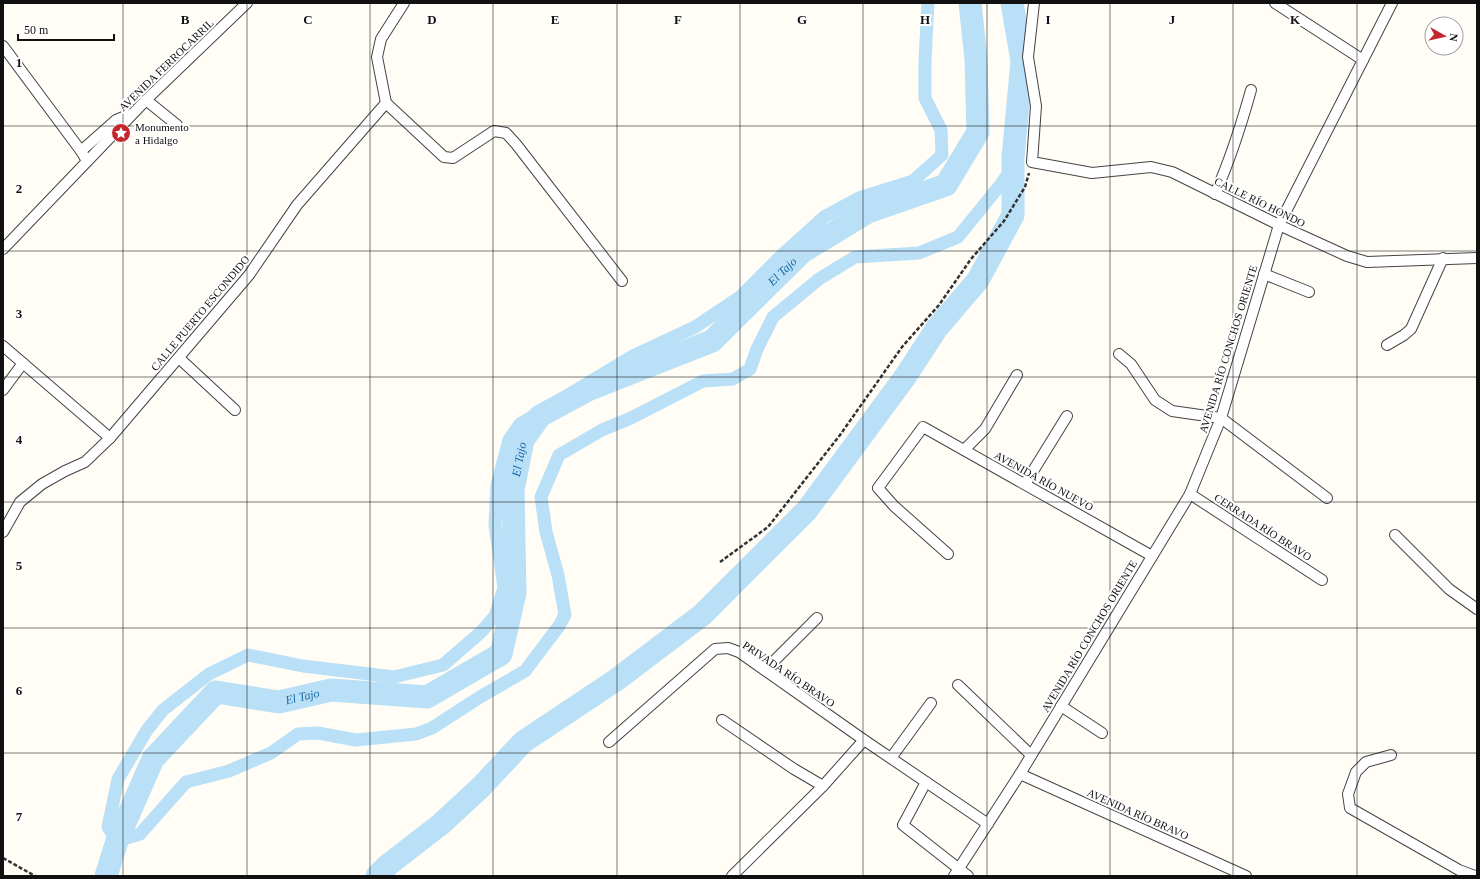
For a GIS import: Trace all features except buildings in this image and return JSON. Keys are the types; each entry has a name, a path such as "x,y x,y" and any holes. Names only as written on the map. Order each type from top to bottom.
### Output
{"street":[{"name":"AVENIDA FERROCARRIL","path":"3,249 134,112 247,3"},
{"path":"404,3 381,38 377,58 386,103 444,157 453,158 494,131 506,133 622,281"},
{"path":"1032,162 1036,106 1028,57 1034,3"},
{"path":"1275,3 1363,60"},
{"name":"AVENIDA RÍO CONCHOS ORIENTE","path":"957,873 1020,774 1190,494 1221,418 1279,225 1392,3"},
{"path":"3,46 87,161"},
{"path":"1215,194 1238,136 1251,90"},
{"path":"146,100 177,125"},
{"name":"CALLE PUERTO ESCONDIDO","path":"3,532 20,502 42,484 85,462 110,438 249,275 297,205 386,103"},
{"path":"81,151 116,120 134,112"},
{"name":"CALLE RÍO HONDO","path":"1032,162 1092,173 1151,167 1172,172 1279,225 1347,256 1366,262 1442,258 1477,258"},
{"path":"1386,345 1404,335 1410,329 1442,258"},
{"path":"1264,274 1309,292"},
{"path":"3,346 110,438"},
{"path":"1119,354 1130,364 1155,400 1172,411 1221,418 1328,498"},
{"path":"179,358 235,410"},
{"path":"3,390 23,363"},
{"path":"964,450 985,429 1017,375"},
{"path":"1025,484 1067,416"},
{"name":"AVENIDA RÍO NUEVO","path":"948,554 894,506 878,488 923,427 1152,556"},
{"name":"CERRADA RÍO BRAVO","path":"1190,494 1322,580"},
{"path":"1395,534 1449,589 1477,609"},
{"path":"765,670 817,618"},
{"name":"PRIVADA RÍO BRAVO","path":"609,742 715,649 728,648 739,652 864,740 988,824"},
{"path":"958,685 1031,755"},
{"path":"891,758 931,703"},
{"path":"1061,706 1102,733"},
{"path":"722,720 794,769 823,786"},
{"path":"732,876 823,786 864,740"},
{"path":"1391,755 1366,762 1356,772 1348,794 1350,808 1459,870 1475,876"},
{"name":"AVENIDA RÍO BRAVO","path":"1020,774 1246,876"},
{"path":"926,782 903,825 957,873 968,876"}],"path":[{"path":"720,562 768,527 836,441 902,347 939,305 971,259 1004,221 1025,187 1032,162"},
{"path":"3,858 35,876"}],"waterway":[{"path":"928,3 925,98 941,130 942,155 913,181 859,198 824,217 782,255 740,297 695,327 631,357 520,424 509,440 497,485 495,525 504,588 495,616 481,632 443,665 394,677 303,666 248,655 209,674 163,710 147,730 118,779 108,827 117,841 140,834 186,782 229,771 271,753 298,734 318,733 356,740 416,734 432,728 480,697 525,671 559,626 565,615 558,575 546,532 541,497 559,455 602,430 631,418 703,381 733,379 750,369 757,349 773,317 819,279 855,257 919,253 958,237 1013,167"},
{"name":"El Tajo","path":"106,876 117,841 153,759 216,692 279,702 331,690 427,697 501,654 515,593 513,490 523,440 540,416 590,389 712,341 802,252 868,212 946,185 978,132 976,59 970,3"},
{"path":"377,876 388,865 441,824 481,787 523,742 616,680 702,615 807,510 905,377 937,328 978,280 1013,215 1013,157 1022,61 1012,3"}],"place":[{"name":"Monumento a Hidalgo","path":"121,133"}]}
